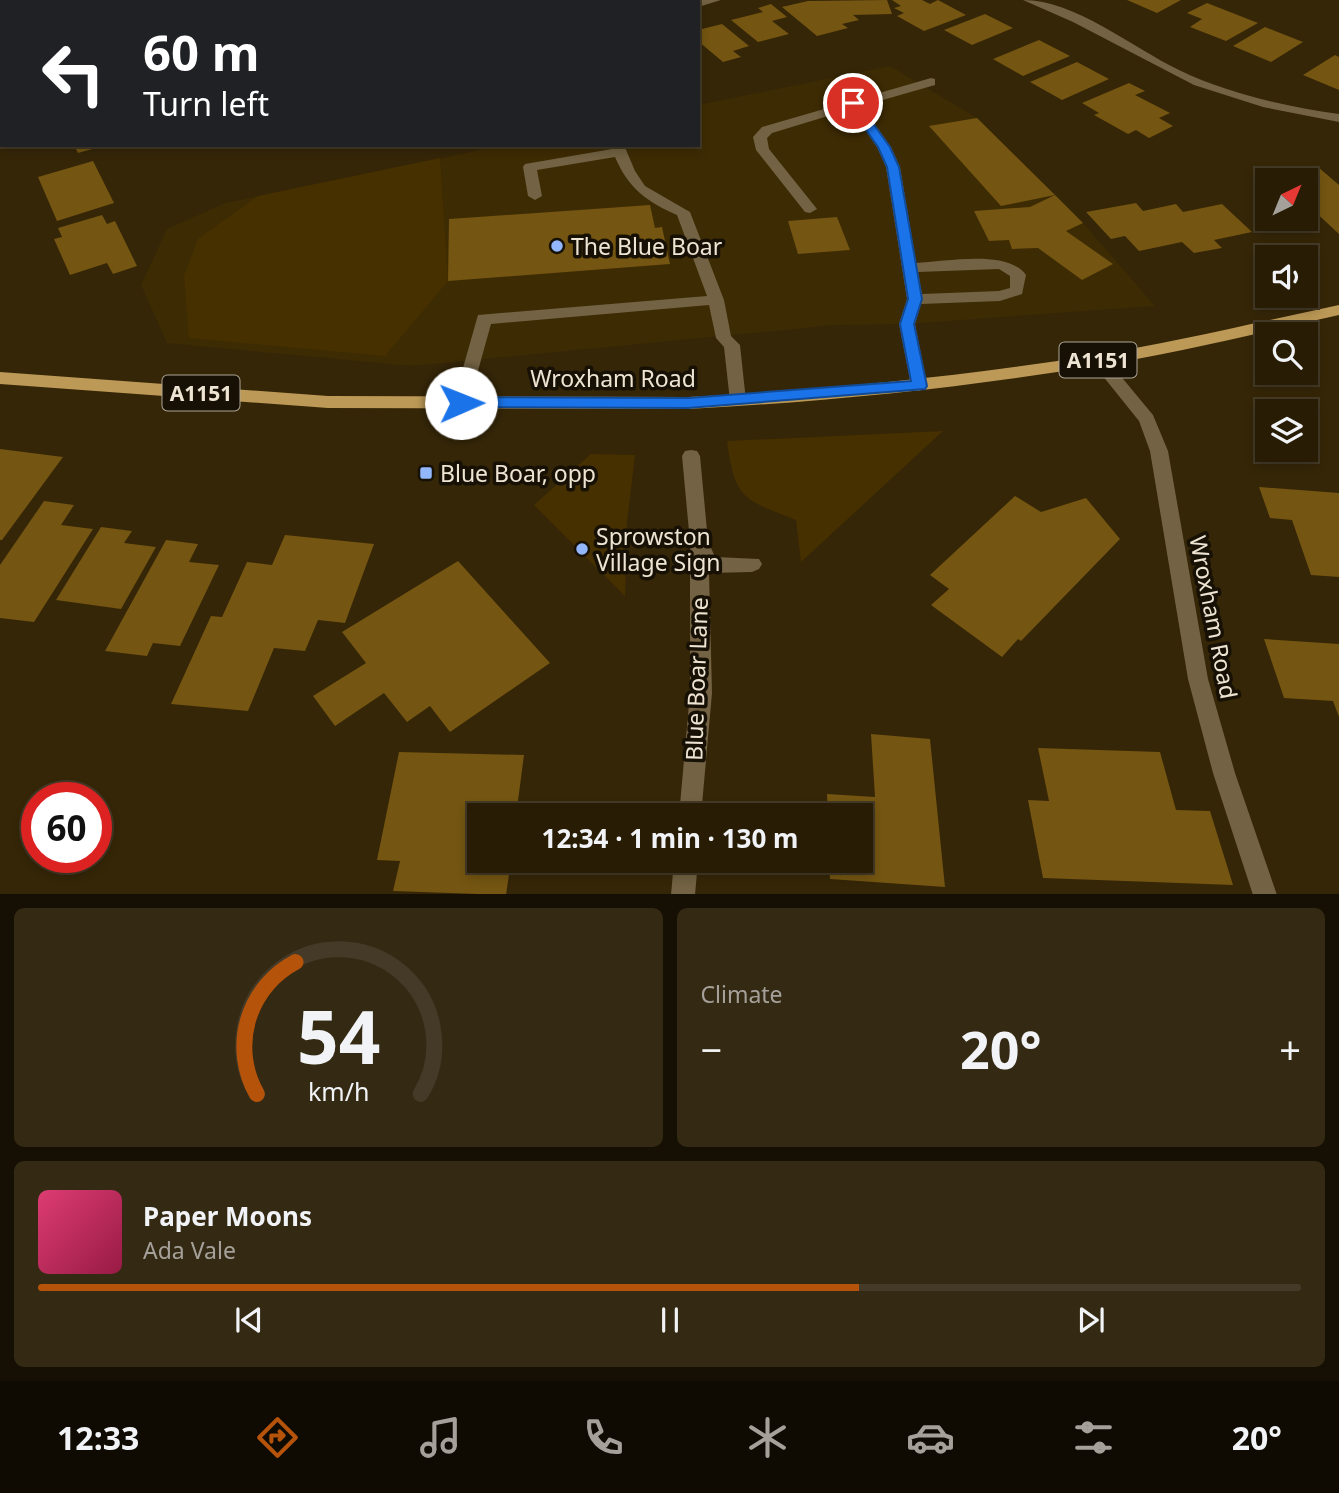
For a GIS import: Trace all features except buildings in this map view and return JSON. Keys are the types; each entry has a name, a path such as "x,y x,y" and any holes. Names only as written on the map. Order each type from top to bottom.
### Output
{"main road":[{"name":"Wroxham Road","path":"0,378 328,401 738,401 919,386 1098,360 1339,310"}],"street":[{"path":"1028,0 1059,10 1098,28 1155,62 1208,87 1267,105 1339,118"},
{"path":"810,209 763,150 760,136 767,130 931,82"},
{"path":"853,103 884,147 893,167 915,299 907,324 919,386"},
{"path":"530,167 618,148 636,185 650,199 683,212 716,300 724,338 732,345 738,401"},
{"path":"524,151 536,195"},
{"path":"910,268 1000,264 1012,268 1018,275 1017,291 1000,296 915,299"},
{"path":"461,403 484,320 716,300"},
{"name":"Wroxham Road","path":"1098,360 1147,419 1158,451 1198,679 1224,773 1265,894"},
{"name":"Blue Boar Lane","path":"691,456 699,542 701,693 691,803"},
{"name":"Blue Boar Lane","path":"699,542 709,565 752,564"},
{"path":"683,894 685,873"}],"shaded area":[{"path":"890,66 977,118 1083,223 1155,306 907,324 836,325 411,366 167,343 141,285 167,229 225,203 494,147 700,147 700,105"},
{"path":"440,158 448,281 385,356 189,338 184,276 198,239 258,196"},
{"path":"943,431 801,562 796,520 753,502 745,495 734,476 727,441"},
{"path":"591,454 635,455 627,522 625,596 534,505"}],"place":[{"name":"The Blue Boar","path":"557,246"},
{"name":"Blue Boar, opp","path":"426,473"},
{"name":"Sprowston Village Sign","path":"582,549"}],"route":[{"path":"461,403 688,403 919,386 907,324 915,299 893,167 884,147 853,103"}]}
